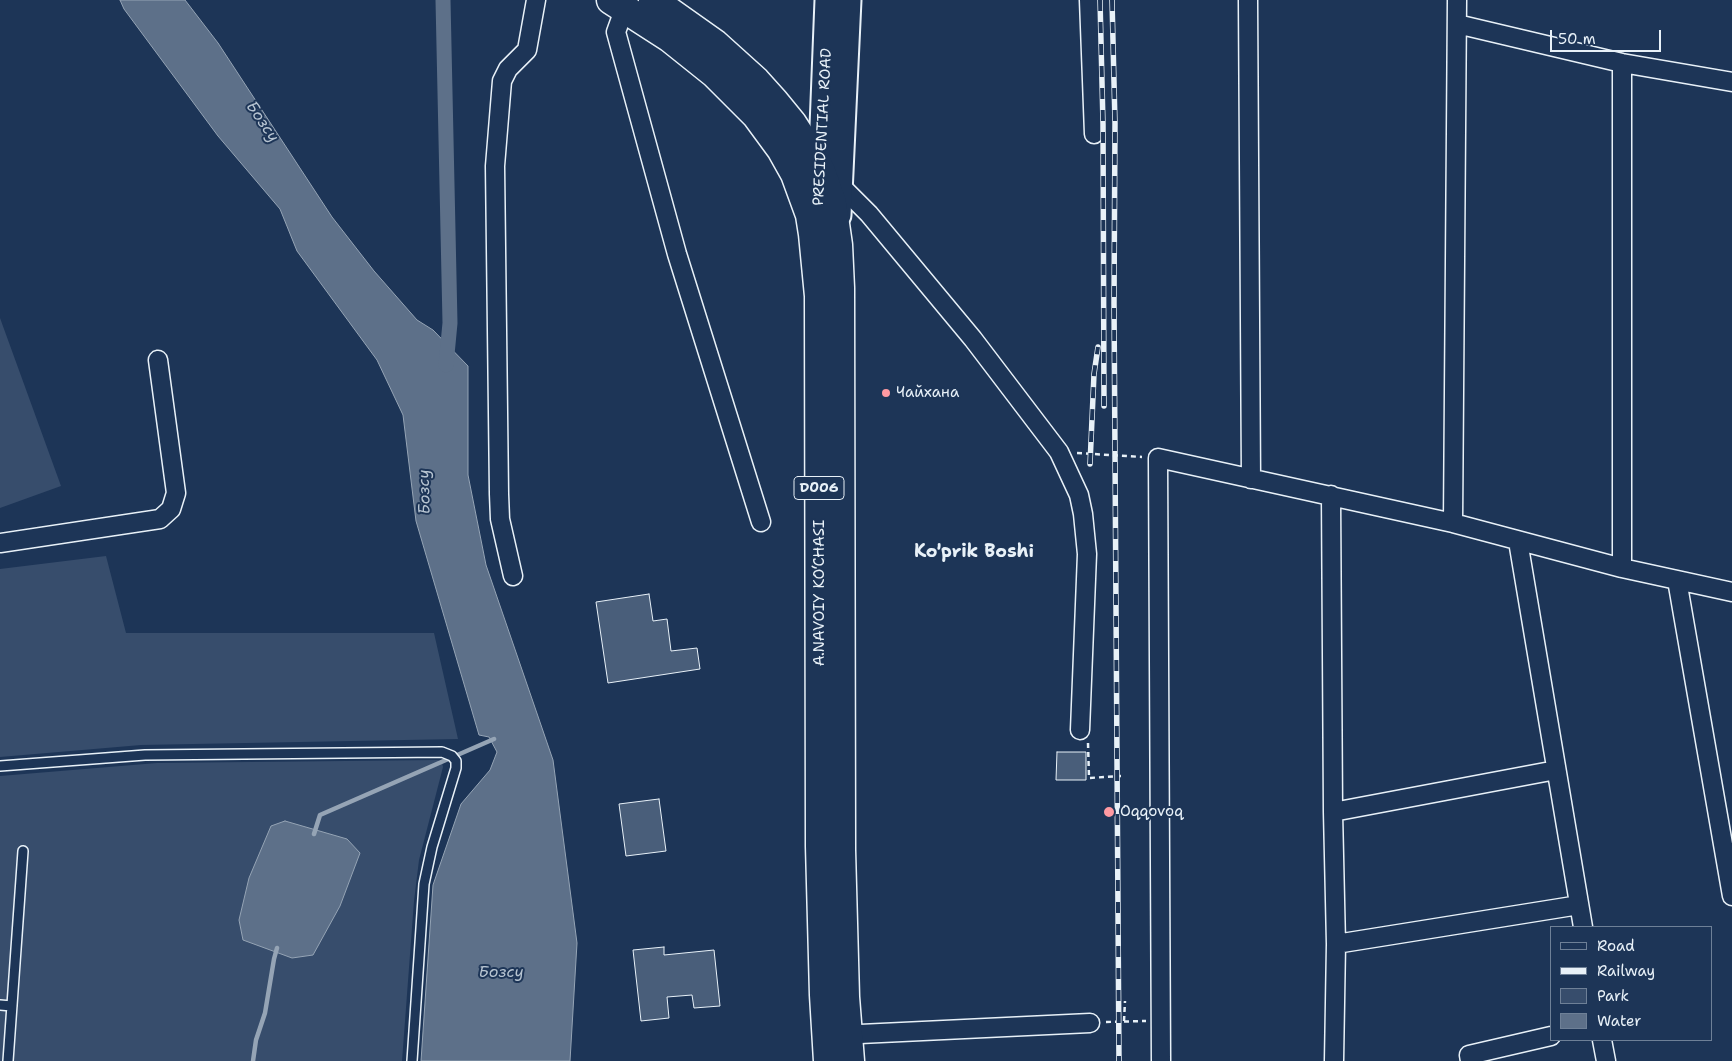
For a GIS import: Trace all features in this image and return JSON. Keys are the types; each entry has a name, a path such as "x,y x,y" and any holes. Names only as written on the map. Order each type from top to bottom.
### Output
{"main road":[{"name":"D006","path":"653,0 715,44 756,81 792,123 807,145 820,180 832,203 827,249 840,298 841,840 834,996 839,1052"},
{"name":"D006","path":"618,4 670,38 715,74 765,126 781,149 820,180"}],"street":[{"path":"513,576 500,519 495,166 502,81 508,69 527,50 536,0"},
{"name":"PRESIDENTIAL ROAD","path":"820,180 828,0"},
{"name":"PRESIDENTIAL ROAD","path":"820,180 848,0"},
{"path":"1088,0 1094,134"},
{"path":"1248,0 1251,479"},
{"path":"1453,523 1457,0"},
{"path":"618,4 616,32 677,254 761,522"},
{"path":"1457,24 1622,62 1732,82"},
{"path":"1622,62 1622,568"},
{"path":"820,180 869,214 973,339 1058,452 1078,495 1086,534 1080,730"},
{"path":"0,543 160,519 171,508 176,493 158,360"},
{"path":"1161,1061 1158,458 1453,523 1622,568 1732,592"},
{"path":"1332,495 1333,812 1336,944 1334,1061"},
{"path":"1518,541 1583,926"},
{"path":"1677,580 1732,896"},
{"path":"1333,812 1556,770"},
{"path":"1336,944 1579,905"},
{"path":"839,1052 1090,1023"},
{"path":"1470,1061 1469,1055 1550,1036"},
{"path":"1602,1041 1606,1061"}],"lane":[{"path":"0,766 145,755 442,752 452,756 456,761 456,768 432,847 424,884 412,1061"},
{"path":"8,1061 22,851"},
{"path":"0,1005 12,1006"}],"path":[{"path":"1058,452 1158,458"},
{"path":"1080,730 1088,730 1089,778 1121,776"},
{"path":"1124,1021 1125,1001"},
{"path":"1090,1023 1160,1020"}],"green space":[{"path":"0,318 61,486 0,508"},
{"path":"106,556 126,633 434,633 458,739 141,745 0,757 0,569"},
{"path":"438,760 442,762 443,767 419,860 414,901 402,1061 0,1061 0,776 157,763"}],"water":[{"name":"Бозсу","path":"120,0 185,0 218,43 332,217 374,271 417,320 433,330 468,366 468,475 486,565 553,760 577,943 570,1061 421,1061 433,885 461,804 490,770 497,752 489,737 479,735 416,521 403,415 377,360 297,251 280,209 218,136 124,9"},
{"path":"285,821 347,839 360,853 340,906 313,955 292,958 243,940 239,920 249,878 271,826"}],"building":[{"path":"649,594 653,621 667,619 671,651 697,648 700,669 608,683 596,602"},
{"path":"1057,752 1086,752 1086,780 1056,780"},
{"path":"659,799 666,851 626,856 619,804"},
{"path":"664,947 664,955 714,950 720,1006 694,1008 692,995 667,997 669,1018 641,1021 633,950"}],"waterway":[{"path":"443,0 450,323 446,365"},
{"path":"314,834 320,815 494,739"},
{"path":"253,1061 256,1040 265,1013 277,948"}],"railway":[{"path":"1100,0 1103,124 1104,406"},
{"path":"1112,0 1115,123 1114,303 1119,1061"},
{"path":"1090,464 1094,374 1098,347"}],"place":[{"name":"Чайхана","path":"886,393"},
{"name":"Oqqovoq","path":"1109,812"}],"district":[{"name":"Ko'prik Boshi","path":"974,552"}]}
